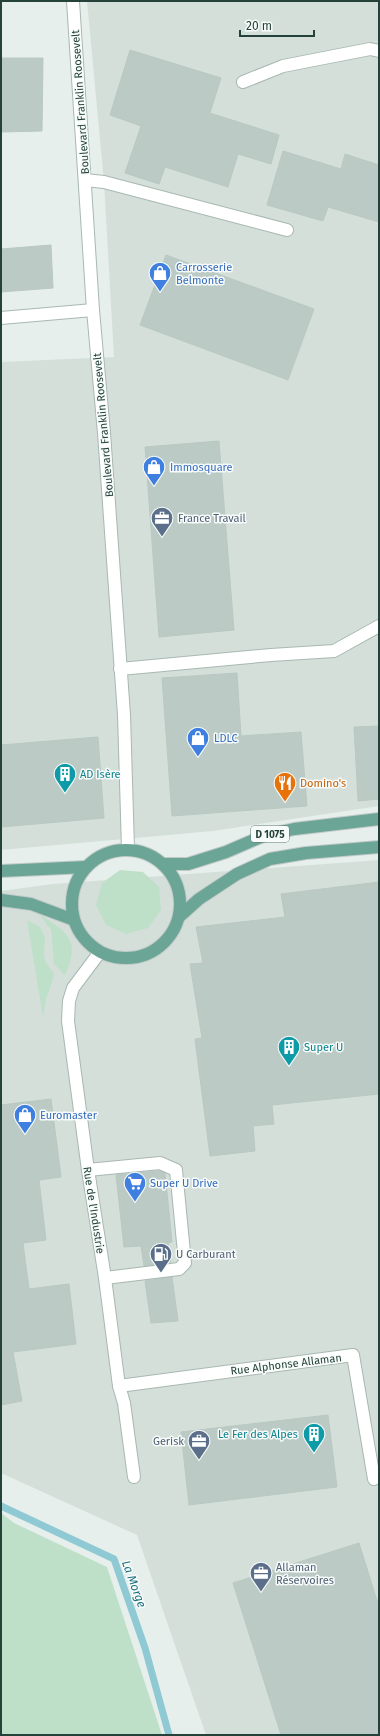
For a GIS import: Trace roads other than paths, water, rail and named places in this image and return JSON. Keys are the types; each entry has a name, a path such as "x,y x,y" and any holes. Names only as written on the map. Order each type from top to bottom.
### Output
{"main road":[{"name":"D 1075","path":"165,864 188,864 226,852 263,836 294,829 379,819"},
{"name":"D 1075","path":"180,916 199,898 237,874 270,859 306,853 379,846"},
{"path":"128,849 148,853 165,864 176,879 181,897 180,916 169,938 149,954 124,959 100,952 84,938 74,920 71,901 76,882 86,867 105,853 128,849"},
{"path":"1,871 86,867"},
{"path":"1,900 30,904 74,920"}],"street":[{"name":"Boulevard Franklin Roosevelt","path":"74,1 93,310 104,433 124,715 128,849"},
{"path":"243,82 283,66 370,49 379,51"},
{"path":"85,180 104,182 287,230"},
{"path":"1,318 93,310"},
{"path":"120,669 271,655 334,651 379,626"},
{"name":"Rue de l'Industrie","path":"100,952 73,988 69,1001 68,1021 119,1386 124,1403 134,1477"},
{"path":"88,1170 160,1163 176,1170 185,1263 179,1269 105,1278"},
{"name":"Rue Alphonse Allaman","path":"119,1386 354,1355 374,1479"}],"waterway":[{"name":"La Morge","path":"1,1506 114,1559 145,1648 169,1735"}],"place":[{"name":"Carrosserie Belmonte","path":"160,292"},
{"name":"Immosquare","path":"154,486"},
{"name":"France Travail","path":"162,538"},
{"name":"LDLC","path":"198,758"},
{"name":"AD Isère","path":"65,794"},
{"name":"Domino's","path":"285,802"},
{"name":"Super U","path":"289,1066"},
{"name":"Euromaster","path":"25,1134"},
{"name":"Super U Drive","path":"135,1202"},
{"name":"U Carburant","path":"161,1274"},
{"name":"Le Fer des Alpes","path":"314,1454"},
{"name":"Gerisk","path":"199,1460"},
{"name":"Allaman Réservoires","path":"261,1592"}]}
